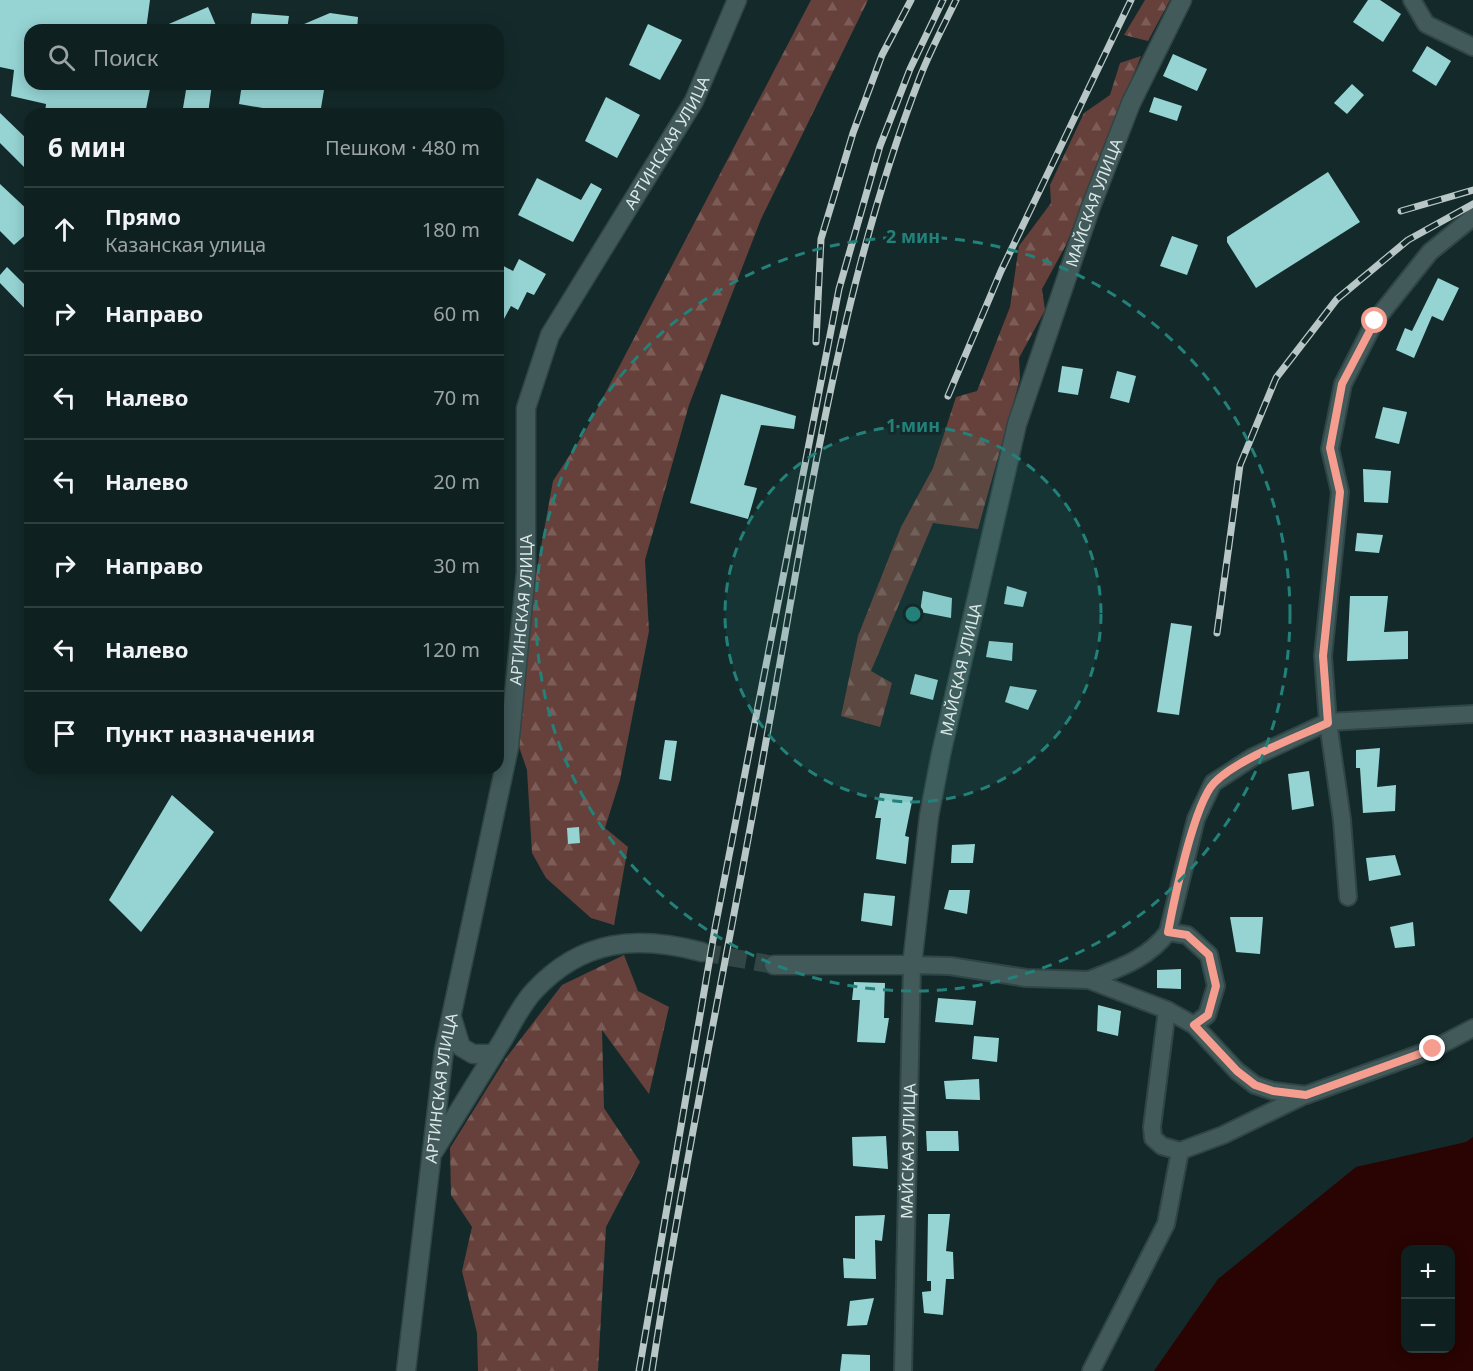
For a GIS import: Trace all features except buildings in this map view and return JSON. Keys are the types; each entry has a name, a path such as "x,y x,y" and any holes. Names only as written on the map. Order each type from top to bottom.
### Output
{"street":[{"name":"АРТИНСКАЯ УЛИЦА","path":"504,770 509,747 526,572 526,408 550,335 694,100 737,0"},
{"name":"МАЙСКАЯ УЛИЦА","path":"903,1371 912,965 929,816 941,754 1017,424 1090,209 1131,103 1182,0"},
{"path":"1412,0 1426,24 1473,47"},
{"path":"1348,897 1342,820 1328,723 1323,656 1340,492 1330,448 1342,384 1375,321 1430,252 1473,217"},
{"path":"1089,980 1132,963 1159,945 1168,932 1196,819 1213,783 1253,757 1328,723 1473,714"},
{"name":"АРТИНСКАЯ УЛИЦА","path":"406,1371 444,1050 503,774"},
{"path":"1168,932 1187,935 1209,955 1216,986 1208,1015 1194,1025"},
{"path":"431,1155 533,992 564,964 599,947 641,942 670,944 702,952"},
{"path":"1132,963 1132,996"},
{"path":"774,965 950,966 1026,978 1089,980 1167,1010 1194,1025 1237,1071 1255,1085 1273,1091 1306,1095"},
{"path":"1167,1010 1152,1127 1154,1138 1162,1146 1180,1150 1223,1135 1306,1095 1433,1049 1473,1028"},
{"path":"451,1017 461,1047 473,1054 494,1054"},
{"path":"1091,1371 1166,1224 1180,1150"}],"green space":[{"path":"811,0 868,0 761,219 689,405 645,560 649,631 620,780 605,828 628,847 614,925 591,918 546,878 532,853 527,770 516,738 531,602 553,481 586,430"},
{"path":"1145,0 1170,0 1148,41 1124,35"},
{"path":"1141,56 1066,245 1042,289 1045,310 1019,358 1020,379 978,529 933,523 871,671 892,683 880,727 841,716 858,636 901,527 933,468 956,397 977,391 1010,307 1019,246 1051,203 1050,185 1084,113 1110,95 1120,63"},
{"path":"624,955 638,991 669,1007 649,1094 602,1030 604,1108 640,1162 606,1227 598,1371 478,1371 477,1333 462,1271 472,1227 451,1195 450,1148 506,1058 562,985"}],"shaded area":[{"path":"1473,1137 1473,1371 1154,1371 1218,1279 1356,1167 1466,1142"}],"tunnel":[{"path":"702,952 774,965"}],"railway":[{"path":"816,342 821,239 853,133 882,55 911,0"},
{"path":"639,1371 715,928 839,289 880,146 910,69 943,0"},
{"path":"652,1371 693,1130 812,482 847,318 892,156 924,67 956,0"},
{"path":"948,396 1001,271 1131,0"},
{"path":"1401,211 1473,190"},
{"path":"1217,633 1240,465 1276,378 1337,299 1408,240 1473,204"}],"route":[{"path":"1375,321 1342,384 1330,448 1340,492 1323,656 1328,723 1253,757 1213,783 1196,819 1168,932 1187,935 1209,955 1216,986 1208,1015 1194,1025 1237,1071 1255,1085 1273,1091 1306,1095 1433,1049"}]}
